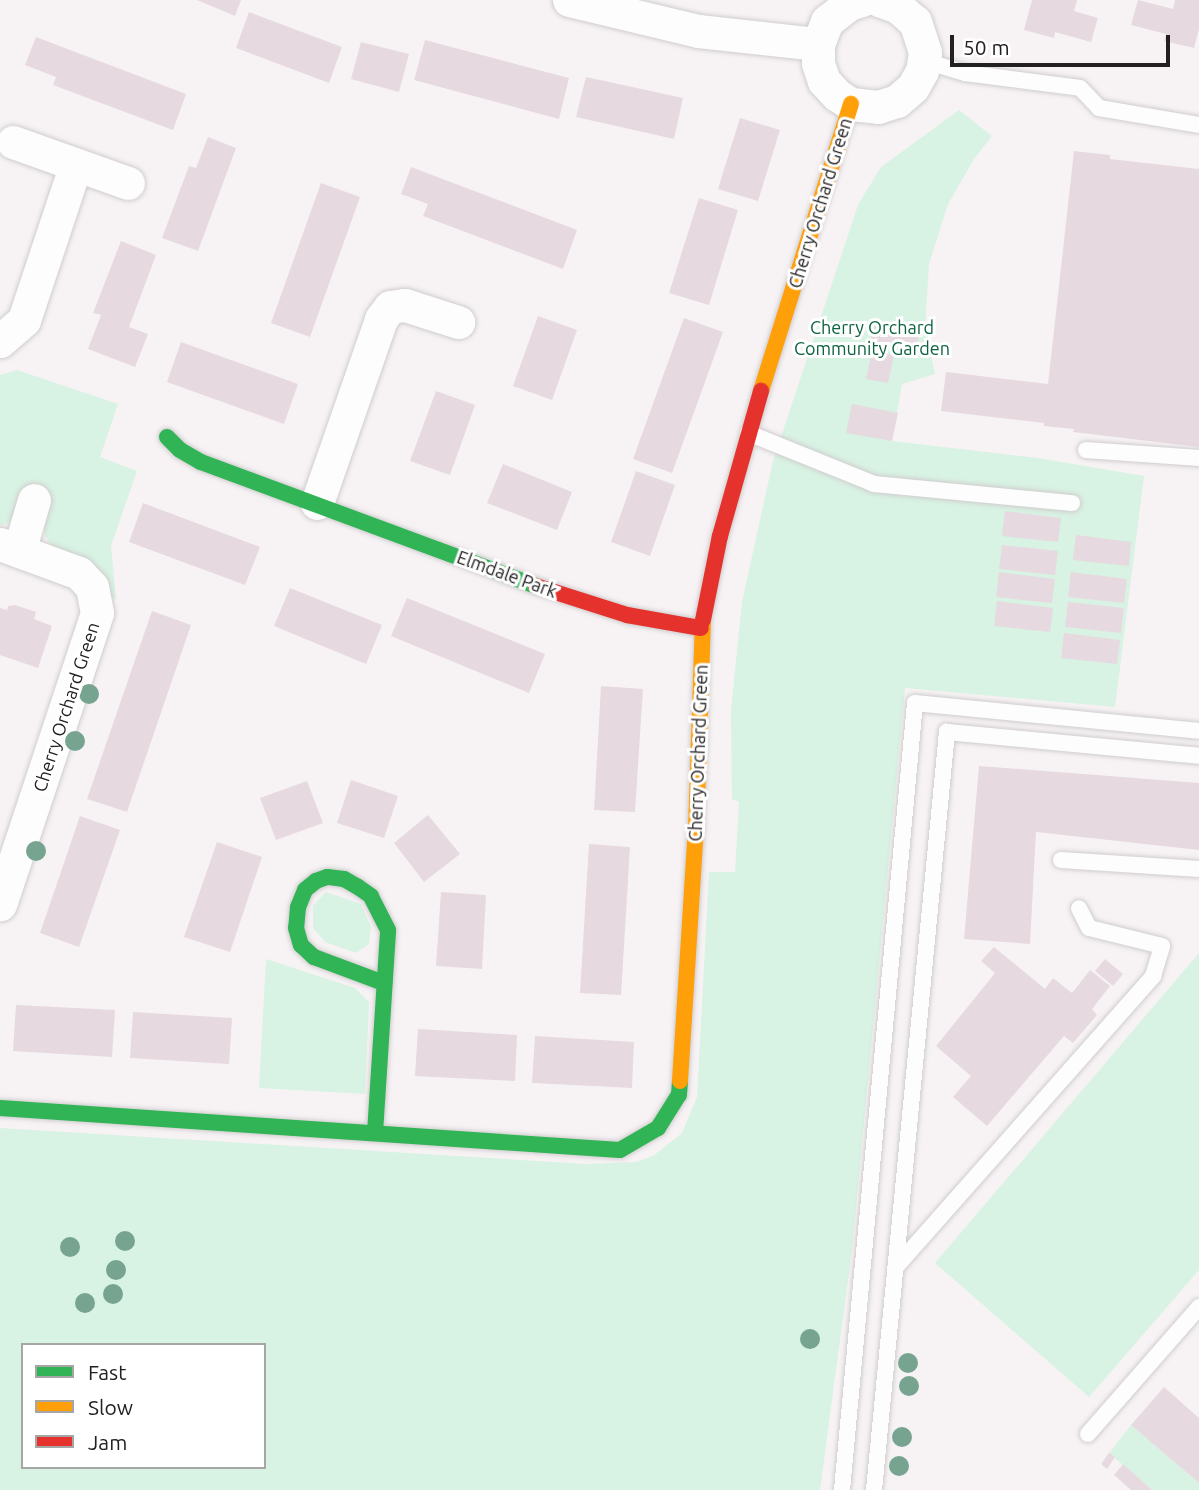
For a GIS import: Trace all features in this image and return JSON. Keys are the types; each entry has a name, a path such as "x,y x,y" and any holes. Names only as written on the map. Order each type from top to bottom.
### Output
{"street":[{"path":"569,0 698,31 817,44"},
{"path":"880,1 915,22 924,42 925,61 914,88 897,101 878,107 851,104 837,95 824,81 818,63 817,44 822,30 835,13 880,1"},
{"name":"Cherry Orchard Green","path":"0,1108 620,1150 658,1128 676,1099 696,830 701,628 719,536 748,433 851,104"},
{"path":"13,142 128,183"},
{"path":"0,341 24,320 76,164"},
{"path":"317,503 381,319 390,307 405,304 458,322"},
{"name":"Elmdale Park","path":"167,437 180,450 201,462 542,588 626,615 701,628"},
{"name":"Cherry Orchard Green","path":"0,904 97,612 92,587 79,573 10,548 34,500"},
{"path":"375,1133 388,930 371,896 344,879 327,877 316,881 305,890 298,906 296,928 300,945 314,957 384,983"}],"lane":[{"path":"925,61 965,73 1080,88 1099,108 1199,125"},
{"path":"748,433 874,484 1072,503"},
{"path":"1086,450 1199,458"},
{"path":"842,1490 915,703 1199,731"},
{"path":"874,1490 947,732 1199,756"},
{"path":"1061,860 1199,869"},
{"path":"895,1268 1153,976 1162,946 1089,928 1079,908"},
{"path":"1088,1434 1199,1307"}],"green space":[{"name":"Cherry Orchard Community Garden","path":"959,110 992,136 974,159 948,204 929,264 925,326 935,374 902,384 892,441 1038,458 1144,476 1115,707 905,688 852,1250 820,1490 0,1490 0,1128 587,1164 636,1162 653,1156 682,1133 697,1097 709,872 735,872 739,802 732,799 731,710 742,602 773,461 858,205 881,167"},
{"path":"17,370 118,404 100,457 137,471 111,546 116,599 109,598 52,546 45,536 43,522 51,494 29,487 15,520 0,526 0,375"},
{"path":"326,892 361,904 371,927 369,944 356,953 325,942 313,928 313,906"},
{"path":"1199,953 1199,1270 1089,1397 935,1263"},
{"path":"266,959 355,988 369,1002 365,1094 259,1088"},
{"path":"1131,1425 1199,1483 1199,1490 1152,1490 1109,1453"}],"building":[{"path":"197,0 241,0 235,16"},
{"path":"1032,0 1077,0 1074,11 1098,18 1091,42 1055,32 1054,38 1024,30"},
{"path":"1138,0 1173,9 1175,0 1199,0 1199,29 1194,48 1164,41 1166,34 1131,25"},
{"path":"249,12 342,47 329,83 236,48"},
{"path":"36,37 186,94 173,130 53,85 56,77 25,65"},
{"path":"425,40 569,78 559,119 414,80"},
{"path":"361,42 409,54 399,92 351,79"},
{"path":"586,77 683,98 674,139 576,117"},
{"path":"740,118 780,130 758,201 718,189"},
{"path":"208,137 236,148 198,251 162,238 189,166 196,168"},
{"path":"1074,151 1110,155 1110,159 1199,169 1199,447 1073,432 1074,429 1044,426 1044,423 941,411 946,372 1048,384"},
{"path":"411,167 577,230 563,269 423,216 428,204 401,194"},
{"path":"321,183 360,197 310,337 271,323"},
{"path":"699,198 738,210 709,305 669,293"},
{"path":"121,241 156,255 129,327 148,334 135,367 88,349 101,315 93,313"},
{"path":"538,316 577,330 552,400 513,386"},
{"path":"684,318 723,332 672,473 633,459"},
{"path":"874,321 920,330 915,354 869,345"},
{"path":"181,342 298,384 284,424 167,382"},
{"path":"872,351 894,355 888,383 866,379"},
{"path":"436,391 475,405 450,475 410,461"},
{"path":"852,404 898,413 892,441 846,433"},
{"path":"503,464 572,492 557,530 487,503"},
{"path":"636,471 675,485 650,556 611,542"},
{"path":"143,503 260,547 245,585 129,542"},
{"path":"1005,511 1061,518 1058,542 1002,536"},
{"path":"1076,535 1131,542 1129,566 1073,560"},
{"path":"1002,545 1058,551 1055,575 999,569"},
{"path":"999,572 1055,579 1052,603 996,597"},
{"path":"1071,572 1127,579 1124,603 1068,597"},
{"path":"290,588 382,625 366,664 274,626"},
{"path":"407,598 545,654 529,693 391,636"},
{"path":"997,601 1053,608 1050,632 994,626"},
{"path":"1068,602 1124,608 1121,633 1065,627"},
{"path":"15,605 36,612 34,619 52,626 38,668 0,655 0,608 7,610 8,606"},
{"path":"152,611 191,625 127,812 87,799"},
{"path":"1064,633 1120,640 1117,664 1061,658"},
{"path":"601,686 643,689 635,812 594,810"},
{"path":"979,766 1199,783 1199,850 1036,832 1030,944 964,939"},
{"path":"351,780 398,796 384,838 337,823"},
{"path":"307,781 323,823 276,840 260,798"},
{"path":"428,815 460,854 424,882 394,843"},
{"path":"80,816 120,830 79,947 40,933"},
{"path":"217,842 262,857 230,952 184,937"},
{"path":"589,844 630,847 621,995 580,993"},
{"path":"441,892 486,895 482,969 436,966"},
{"path":"994,947 1045,989 1053,978 1072,993 1090,970 1110,986 1092,1009 1097,1015 1073,1043 1064,1036 987,1126 953,1097 971,1076 936,1046 995,973 981,961"},
{"path":"1105,959 1123,974 1113,986 1095,971"},
{"path":"16,1005 115,1010 112,1057 13,1051"},
{"path":"133,1012 232,1018 229,1064 130,1058"},
{"path":"418,1029 517,1035 515,1081 415,1076"},
{"path":"535,1036 634,1042 632,1088 532,1083"},
{"path":"1164,1387 1199,1418 1199,1483 1131,1425"},
{"path":"1109,1453 1115,1457 1107,1469 1101,1464"},
{"path":"1123,1464 1152,1490 1131,1490 1114,1475"}],"traffic: fast":[{"path":"167,437 180,450 201,462 536,586"},
{"path":"375,1133 388,930 371,896 358,887 344,879 327,877 316,881 305,890 298,907 296,928 301,945 314,957 384,983"},
{"path":"0,1108 620,1150 658,1128 679,1095 680,1081"}],"traffic: slow":[{"path":"761,391 851,104"},
{"path":"680,1081 696,830 703,620"}],"traffic: jam":[{"path":"703,620 720,536 761,391"},
{"path":"536,586 627,615 701,628"}]}
